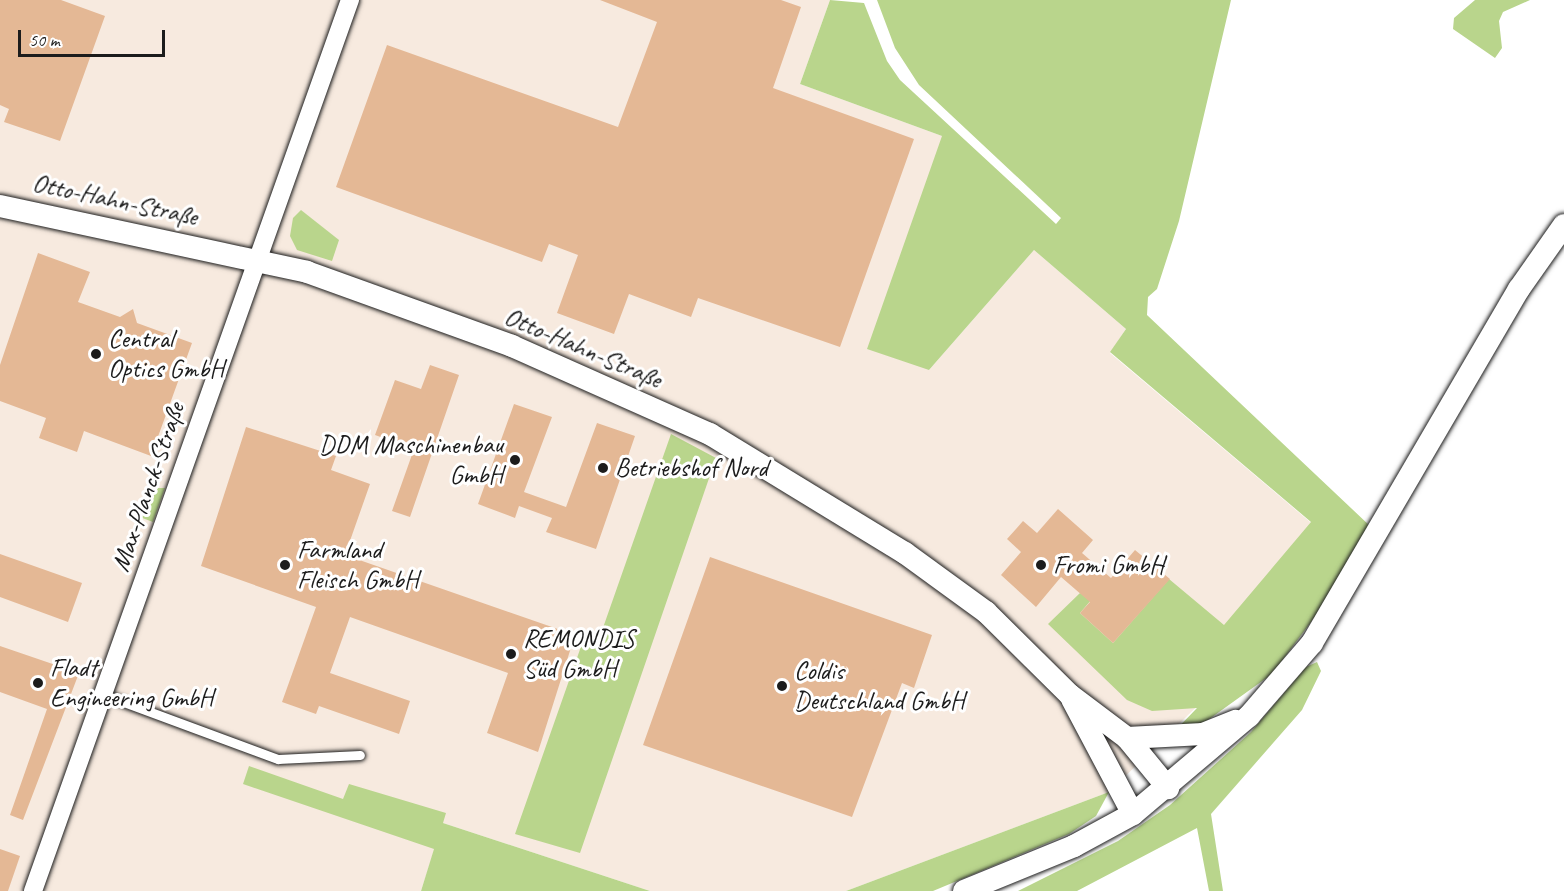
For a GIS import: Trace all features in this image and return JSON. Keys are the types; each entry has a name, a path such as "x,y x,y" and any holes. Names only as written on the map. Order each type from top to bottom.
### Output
{"street":[{"name":"Max-Planck-Straße","path":"33,891 255,259 350,0"},
{"name":"Otto-Hahn-Straße","path":"0,206 307,272 512,346 710,434 905,553 986,612 1070,695"},
{"path":"964,891 1074,846 1133,814 1168,788 1249,716 1312,643 1519,289 1564,225"},
{"path":"1070,695 1127,738 1168,788"},
{"path":"1070,695 1133,814"},
{"path":"1127,738 1203,734 1249,716"}],"lane":[{"path":"102,694 278,759 360,755"}],"shaded area":[{"path":"0,0 830,0 800,84 942,136 929,370 1034,250 1126,329 1110,353 1335,543 1257,648 1109,792 846,891 650,891 443,823 421,891 0,891"}],"green space":[{"path":"830,0 864,3 887,61 900,80 1056,224 1061,218 919,85 895,48 877,0 1231,0 1179,221 1157,289 1148,297 1147,315 1370,526 1326,602 1272,674 1194,730 1171,735 1197,708 1152,711 1127,700 1048,624 1080,593 1092,599 1080,613 1113,643 1169,579 1224,625 1311,522 1110,352 1126,329 1034,250 929,370 867,349 942,136 800,84"},
{"path":"1475,0 1530,0 1503,12 1499,21 1502,48 1495,58 1453,29 1454,18"},
{"path":"301,210 339,240 332,261 297,250 290,236 293,218"},
{"path":"671,434 716,458 580,853 515,834 584,638 598,642"},
{"path":"147,488 165,488 153,522 137,516"},
{"path":"1317,662 1321,671 1302,710 1211,814 1223,891 1209,891 1197,828 1077,891 1018,891 1118,841 1170,805 1251,732 1306,667"},
{"path":"249,766 343,799 349,784 446,813 443,823 650,891 421,891 434,849 243,784"},
{"path":"1109,792 1096,816 1069,834 933,891 846,891"}],"building":[{"path":"0,0 61,0 105,16 60,141 4,122 9,109 0,105"},
{"path":"600,0 781,0 801,7 773,88 914,139 840,347 698,298 691,317 629,294 614,334 557,313 578,255 549,244 542,262 336,187 387,45 618,127 657,22"},
{"name":"Central Optics GmbH","path":"38,253 90,272 78,302 120,317 133,309 137,323 192,343 151,456 84,431 77,452 39,438 46,418 0,401 0,365"},
{"path":"430,365 459,375 410,517 392,511 414,449 375,435 395,380 421,389"},
{"path":"514,404 552,417 524,492 566,507 597,423 635,436 596,549 546,532 552,518 519,506 515,518 478,504"},
{"path":"246,427 336,456 331,470 370,484 345,555 575,635 538,752 487,733 508,673 350,617 330,673 410,701 399,734 319,706 316,714 282,702 316,607 201,566"},
{"path":"1058,509 1093,540 1082,553 1111,578 1135,550 1170,579 1113,643 1080,613 1090,602 1061,577 1036,607 1001,575 1021,552 1007,539 1023,521 1037,533"},
{"path":"0,554 82,583 68,622 0,597"},
{"name":"Coldis Deutschland GmbH","path":"710,557 932,635 914,688 902,683 852,817 643,745"},
{"name":"Fladt Engineering GmbH","path":"0,646 79,673 23,820 10,815 47,709 0,692"},
{"path":"0,849 20,856 8,891 0,891"}],"place":[{"name":"Central Optics GmbH","path":"96,354"},
{"name":"DDM Maschinenbau GmbH","path":"515,460"},
{"name":"Betriebshof Nord","path":"603,468"},
{"name":"Farmland Fleisch GmbH","path":"285,565"},
{"name":"Fromi GmbH","path":"1041,565"},
{"name":"REMONDIS Süd GmbH","path":"511,654"},
{"name":"Fladt Engineering GmbH","path":"38,683"},
{"name":"Coldis Deutschland GmbH","path":"782,686"}]}
